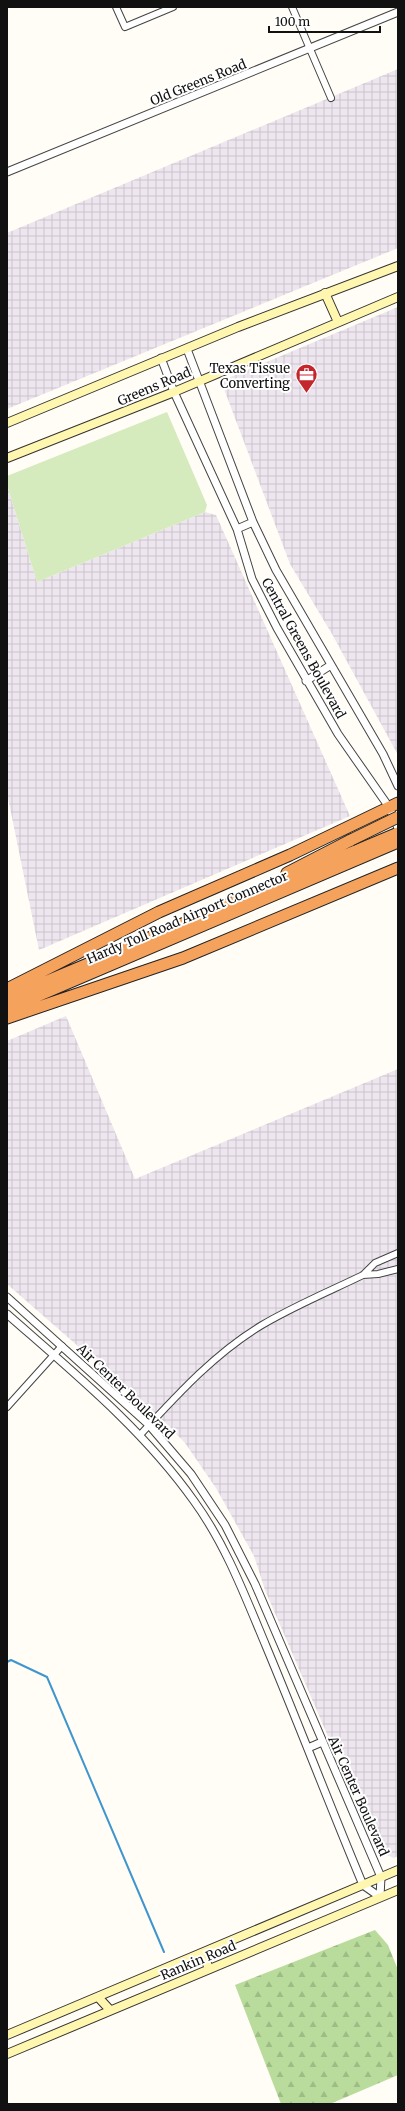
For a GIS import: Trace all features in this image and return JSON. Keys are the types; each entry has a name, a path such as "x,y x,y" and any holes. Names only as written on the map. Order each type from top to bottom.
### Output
{"highway":[{"path":"7,989 159,912 296,853 394,805"},
{"path":"160,933 246,894 398,817"},
{"path":"160,933 358,855 398,834"},
{"name":"Hardy Toll Road Airport Connector","path":"7,1010 358,855 379,850 398,843"},
{"path":"7,1018 183,958 398,868"},
{"name":"Hardy Toll Road Airport Connector","path":"7,998 160,933"}],"main road":[{"name":"Greens Road","path":"7,423 161,358 187,349 325,293 398,266"},
{"path":"325,293 338,322"},
{"name":"Greens Road","path":"7,458 174,392 398,297"},
{"name":"Rankin Road","path":"7,2035 398,1870"},
{"name":"Rankin Road","path":"7,2054 398,1890"},
{"path":"203,1952 209,1968"},
{"path":"98,1997 110,2010"}],"street":[{"path":"116,7 124,27 173,7"},
{"path":"292,7 331,98"},
{"name":"Old Greens Road","path":"7,172 310,50 398,12"},
{"name":"Central Greens Boulevard","path":"187,349 253,522 276,570 383,754 398,786"},
{"name":"Central Greens Boulevard","path":"161,358 174,392 237,529 252,579 306,681 338,734 394,805 398,828"},
{"path":"237,529 253,522"},
{"path":"306,681 331,665"},
{"path":"140,1435 196,1378 244,1337 275,1318 363,1275 375,1263 398,1253"},
{"path":"363,1275 378,1274 398,1269"},
{"name":"Air Center Boulevard","path":"7,1297 149,1425 191,1474 225,1525 255,1584 322,1742 382,1877 380,1897"},
{"name":"Air Center Boulevard","path":"7,1314 140,1435 179,1480 214,1531 255,1620 363,1885"},
{"path":"7,1407 62,1346"},
{"path":"214,1531 225,1525"},
{"path":"255,1620 268,1614"},
{"path":"308,1748 322,1742"},
{"path":"363,1885 380,1897"}],"shaded area":[{"path":"398,69 398,248 7,409 7,233"},
{"path":"398,307 398,755 332,634 290,564 221,381"},
{"path":"7,485 37,582 205,512 216,515 350,816 39,950 7,793"},
{"path":"66,1016 135,1179 398,1069 398,1856 394,1858 387,1855 383,1851 339,1745 333,1748 265,1590 254,1556 216,1488 185,1443 168,1425 7,1284 7,1041"}],"green space":[{"path":"167,412 207,505 205,512 37,582 7,485 7,476"},
{"path":"375,1930 388,1945 398,1970 398,2075 330,2104 281,2104 235,1985"}],"waterway":[{"path":"7,1662 11,1660 47,1677 164,1952"}],"place":[{"name":"Texas Tissue Converting","path":"306,394"}]}
